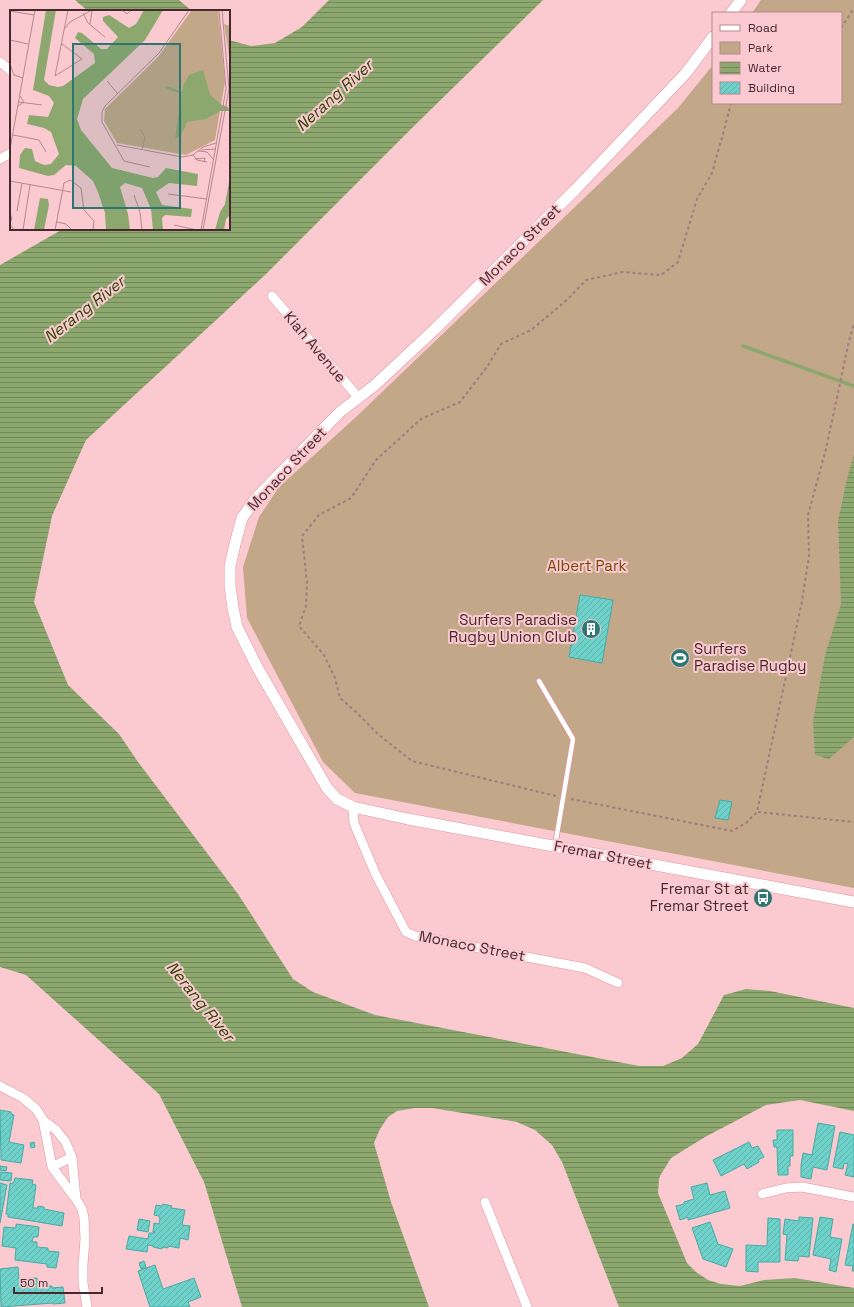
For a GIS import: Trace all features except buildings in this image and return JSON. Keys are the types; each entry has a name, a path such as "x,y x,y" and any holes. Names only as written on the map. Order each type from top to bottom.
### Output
{"street":[{"path":"732,12 741,0"},
{"name":"Monaco Street","path":"618,983 585,968 415,936 406,932 373,869 354,823 353,807 337,799 327,788 237,627 230,586 230,566 242,518 256,498 340,412 375,385 435,329 575,190 686,73 712,39"},
{"path":"0,62 10,70"},
{"path":"0,159 10,154"},
{"name":"Kiah Avenue","path":"272,296 358,397"},
{"name":"Fremar Street","path":"353,807 415,820 854,902"},
{"path":"0,1086 23,1098 36,1109 43,1120 56,1130 65,1141 72,1157 76,1199"},
{"path":"43,1120 52,1166 82,1209 85,1240 83,1283 87,1307"},
{"path":"52,1166 72,1157"},
{"path":"762,1194 786,1188 802,1187 854,1197"},
{"path":"485,1202 527,1307"}],"lane":[{"path":"539,681 573,739 555,846"}],"path":[{"path":"842,26 854,8"},
{"path":"730,104 712,173 697,199 678,262 661,275 623,272 586,280 567,300 531,330 501,344 487,367 460,402 420,419 376,460 351,498 320,515 302,536 307,583 306,606 299,626 324,655 336,678 340,698 379,735 412,761 563,797 732,831 746,823 758,812 802,601 809,556 808,515 826,449 854,324"},
{"path":"758,812 854,822"}],"green space":[{"name":"Albert Park","path":"761,0 854,0 854,888 355,793 323,762 247,618 243,567 259,517 279,487 356,417 678,108 712,66 712,104 842,104 842,12 753,12"}],"water":[{"path":"75,0 179,0 191,10 87,10"},
{"name":"Nerang River","path":"329,0 543,0 265,275 86,440 52,516 34,602 68,685 119,734 138,762 238,894 293,979 313,992 375,1015 639,1066 663,1066 682,1058 698,1044 724,995 746,989 770,991 854,1008 854,1111 800,1100 766,1105 705,1137 671,1158 659,1179 658,1193 687,1263 696,1272 708,1280 721,1284 740,1286 764,1280 795,1278 854,1288 854,1307 619,1307 562,1162 552,1145 535,1130 517,1122 432,1108 415,1108 397,1111 388,1117 380,1129 374,1143 391,1202 429,1307 242,1307 204,1182 159,1094 26,975 0,967 0,265 61,230 230,230 230,40 251,46 275,43 302,27"},
{"path":"854,454 854,737 829,759 815,755 813,722 825,655 841,604 838,521"}],"waterway":[{"path":"743,346 854,386"}],"place":[{"name":"Surfers Paradise Rugby Union Club","path":"591,629"},
{"name":"Surfers Paradise Rugby","path":"680,658"},
{"name":"Fremar St at Fremar Street","path":"763,898"}]}
